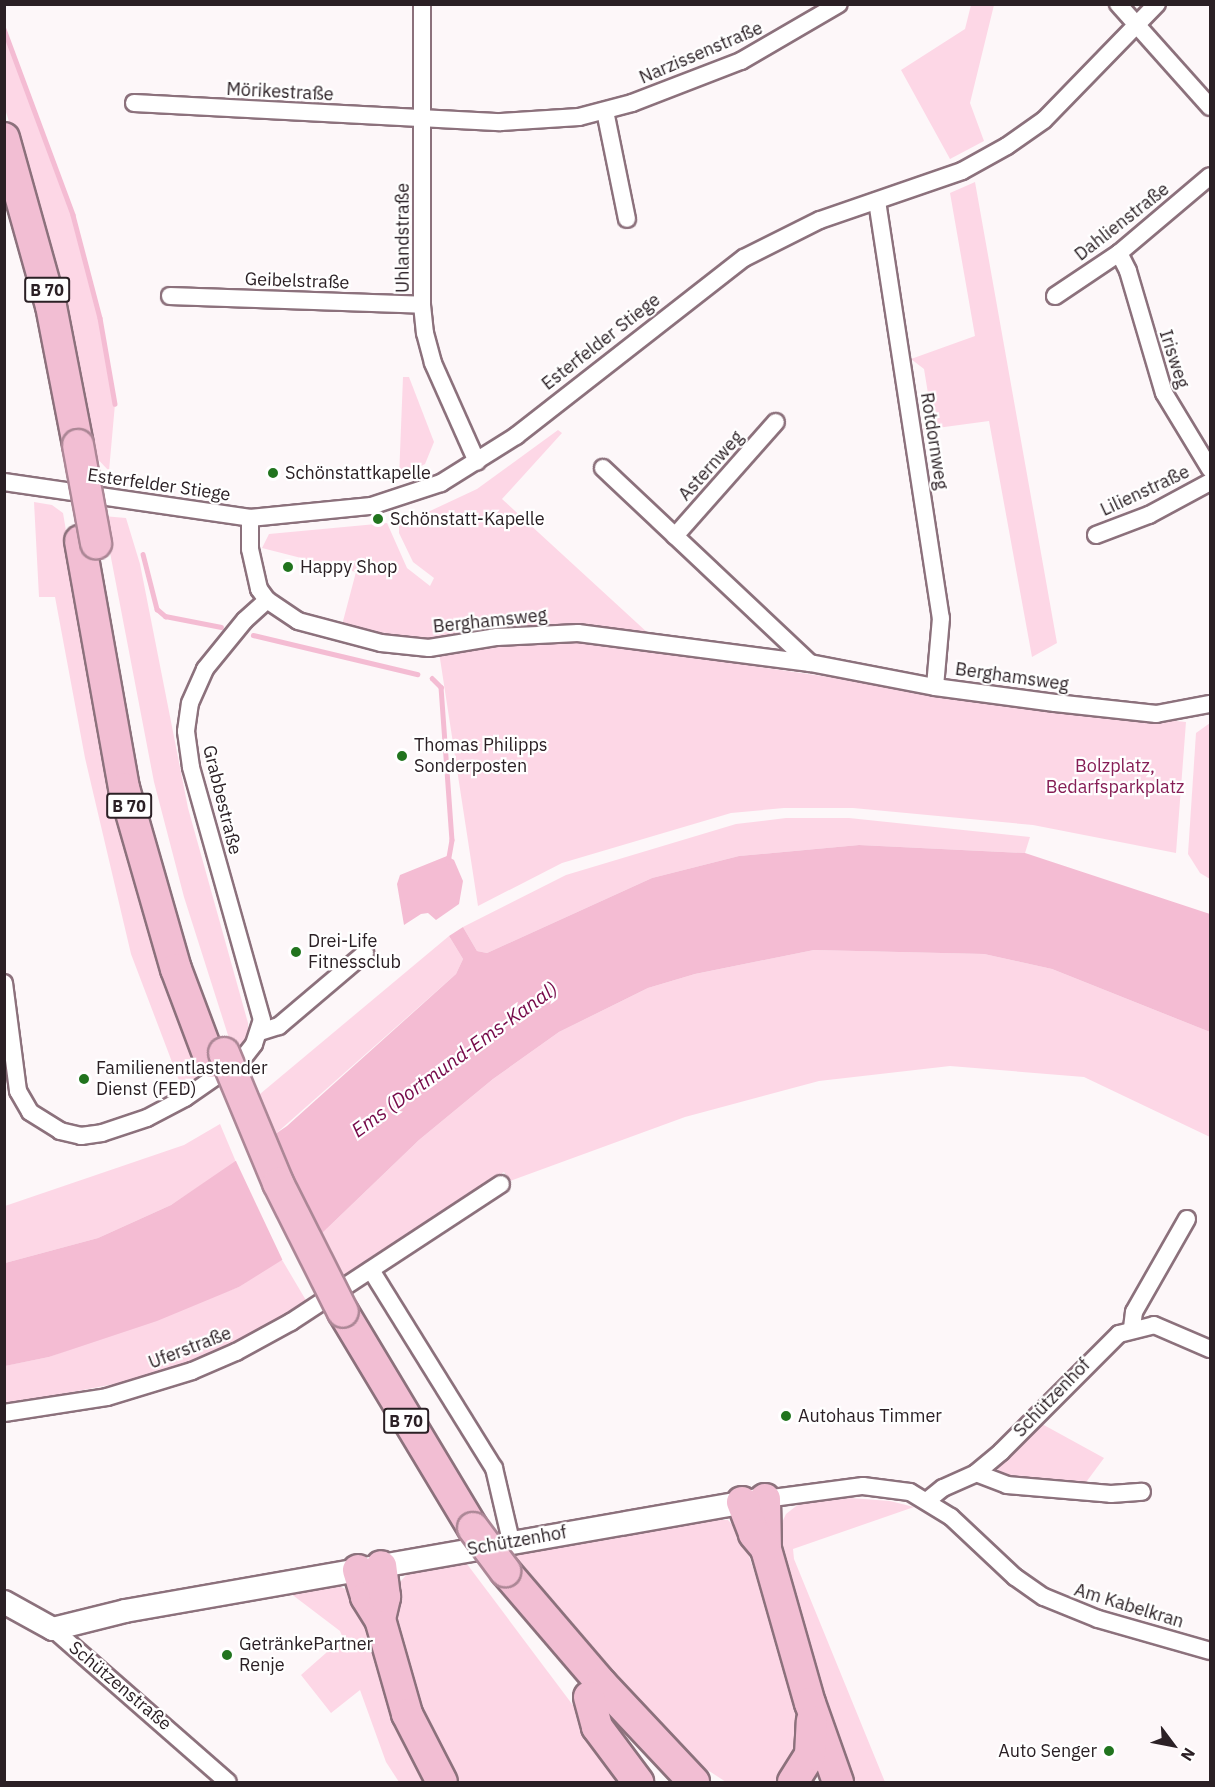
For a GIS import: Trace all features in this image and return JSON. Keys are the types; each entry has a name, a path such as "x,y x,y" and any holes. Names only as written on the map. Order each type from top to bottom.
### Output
{"highway":[{"name":"B 70","path":"4,138 48,296 70,446 88,542 124,788 176,969 217,1057 264,1188 337,1316 398,1440 589,1697 681,1776"},
{"name":"B 70","path":"4,192 70,446"},
{"path":"754,1501 810,1703 838,1782"},
{"path":"370,1568 385,1598 380,1619 407,1714 442,1782"},
{"name":"B 70","path":"495,1573 601,1683 681,1776"},
{"path":"589,1697 597,1727 638,1782"},
{"path":"793,1782 810,1755 810,1703"},
{"path":"681,1776 708,1782"}],"street":[{"name":"Uhlandstraße","path":"422,4 422,305 433,363 477,462"},
{"name":"Narzissenstraße","path":"423,120 501,122 605,111 741,61 838,4"},
{"path":"1118,4 1139,23 1210,107"},
{"name":"Esterfelder Stiege","path":"4,482 250,518 371,506 441,483 477,462 744,258 820,220 962,171 1007,146 1044,120 1157,4"},
{"name":"Mörikestraße","path":"134,103 423,120"},
{"path":"605,111 627,219"},
{"name":"Dahlienstraße","path":"1055,296 1119,253 1210,176"},
{"name":"Rotdornweg","path":"877,201 941,618 934,687"},
{"name":"Irisweg","path":"1119,253 1128,271 1161,386 1210,469"},
{"name":"Geibelstraße","path":"170,296 422,305"},
{"name":"Asternweg","path":"675,536 776,422"},
{"path":"603,468 810,663"},
{"name":"Lilienstraße","path":"1096,535 1149,515 1210,482"},
{"path":"250,518 250,549 255,574 267,600"},
{"name":"Berghamsweg","path":"267,600 298,621 401,646 429,648 497,637 578,633 810,663 934,687 1156,714 1210,704"},
{"name":"Grabbestraße","path":"260,1032 259,1010 194,776 186,731 190,703 206,669 245,620 267,600"},
{"path":"4,983 11,1094 42,1122 81,1136 102,1133 147,1118 185,1098 244,1057 260,1032 279,1026 365,953"},
{"name":"Uferstraße","path":"4,1413 107,1397 192,1371 276,1331 501,1184"},
{"path":"1187,1219 1134,1312 1132,1328 1154,1325 1210,1349"},
{"path":"371,1270 494,1468 512,1541"},
{"name":"Schützenhof","path":"53,1629 125,1611 512,1541 754,1501 863,1486 910,1492 928,1500 943,1488 976,1473 1102,1348 1132,1328"},
{"path":"976,1473 1007,1485 1111,1494 1142,1492"},
{"name":"Am Kabelkran","path":"928,1500 1015,1577 1044,1597 1098,1619 1210,1651"},
{"name":"Schützenstraße","path":"4,1602 53,1629 228,1782"}],"green space":[{"path":"971,5 994,5 970,103 984,141 950,159 901,70 965,29"},
{"path":"4,29 73,215 100,318 115,404 109,471 90,451 21,159 5,109"},
{"path":"975,182 1057,643 1032,657 989,421 922,430 932,418 924,369 911,359 975,336 950,193"},
{"path":"403,377 409,377 434,442 425,464 399,478"},
{"path":"558,430 562,433 502,499 649,634 575,625 495,629 431,639 399,638 342,625 356,572 262,548 269,534 387,523 407,568 430,586 434,578 413,562 399,533 399,520 430,511 477,489"},
{"path":"34,502 52,505 63,513 86,649 183,1026 203,1079 183,1091 131,954 85,758 55,597 39,597"},
{"path":"103,516 126,518 140,564 188,808 248,1023 248,1035 234,1054 184,897 154,782"},
{"name":"Bolzplatz, Bedarfsparkplatz","path":"577,640 1006,703 1186,722 1176,853 1033,825 853,808 784,808 731,813 562,863 478,906 439,652"},
{"path":"1210,723 1210,879 1200,873 1188,854 1196,733"},
{"path":"786,818 849,818 1030,837 1025,853 859,845 739,856 652,878 487,953 477,951 463,927 566,875 736,824"},
{"path":"449,936 463,959 456,974 271,1138 254,1099"},
{"path":"814,950 984,954 1052,969 1210,1032 1210,1137 1084,1077 950,1066 819,1081 685,1117 510,1181 504,1172 338,1282 317,1238 419,1140 493,1079 559,1032 648,988 695,974"},
{"path":"220,1124 236,1162 171,1205 98,1238 5,1263 5,1206 184,1145"},
{"path":"281,1258 307,1302 231,1345 188,1364 135,1380 5,1405 4,1366 49,1357 239,1287"},
{"path":"1042,1424 1104,1458 1084,1485 998,1475 998,1468"},
{"path":"850,1498 890,1501 914,1507 793,1549 794,1559 885,1782 849,1782 813,1673 777,1533 786,1514 800,1503"},
{"path":"702,1520 728,1520 742,1535 795,1693 804,1731 798,1759 779,1782 726,1782 703,1767 546,1600 509,1554"},
{"path":"464,1560 628,1782 453,1782 427,1740 391,1610 393,1590 408,1573"},
{"path":"337,1585 354,1593 432,1782 399,1782 386,1762 360,1690 331,1713 301,1675 343,1638 340,1631 286,1590"}],"water":[{"name":"Ems (Dortmund-Ems-Kanal)","path":"859,845 1025,853 1210,914 1210,1032 1052,969 984,954 814,950 695,974 648,988 559,1032 493,1079 419,1140 317,1238 239,1287 157,1321 49,1357 5,1366 5,1263 98,1238 171,1205 287,1126 456,974 463,959 449,936 463,927 477,951 487,953 652,878 739,856"},
{"path":"447,856 454,860 463,881 459,904 436,920 428,913 421,914 404,925 397,884 400,875"}],"pier":[{"path":"269,1136 319,1241 283,1261 235,1159"}],"waterway":[{"path":"4,29 73,215 100,318 115,404"},
{"path":"143,554 157,609 165,616 221,627"},
{"path":"253,635 417,674"},
{"path":"432,678 441,687 452,840 448,862"}],"place":[{"name":"Schönstattkapelle","path":"273,473"},
{"name":"Schönstatt-Kapelle","path":"378,519"},
{"name":"Happy Shop","path":"288,567"},
{"name":"Thomas Philipps Sonderposten","path":"402,756"},
{"name":"Drei-Life Fitnessclub","path":"296,952"},
{"name":"Familienentlastender Dienst (FED)","path":"84,1079"},
{"name":"Autohaus Timmer","path":"786,1416"},
{"name":"GetränkePartner Renje","path":"227,1655"},
{"name":"Auto Senger","path":"1109,1751"}]}
